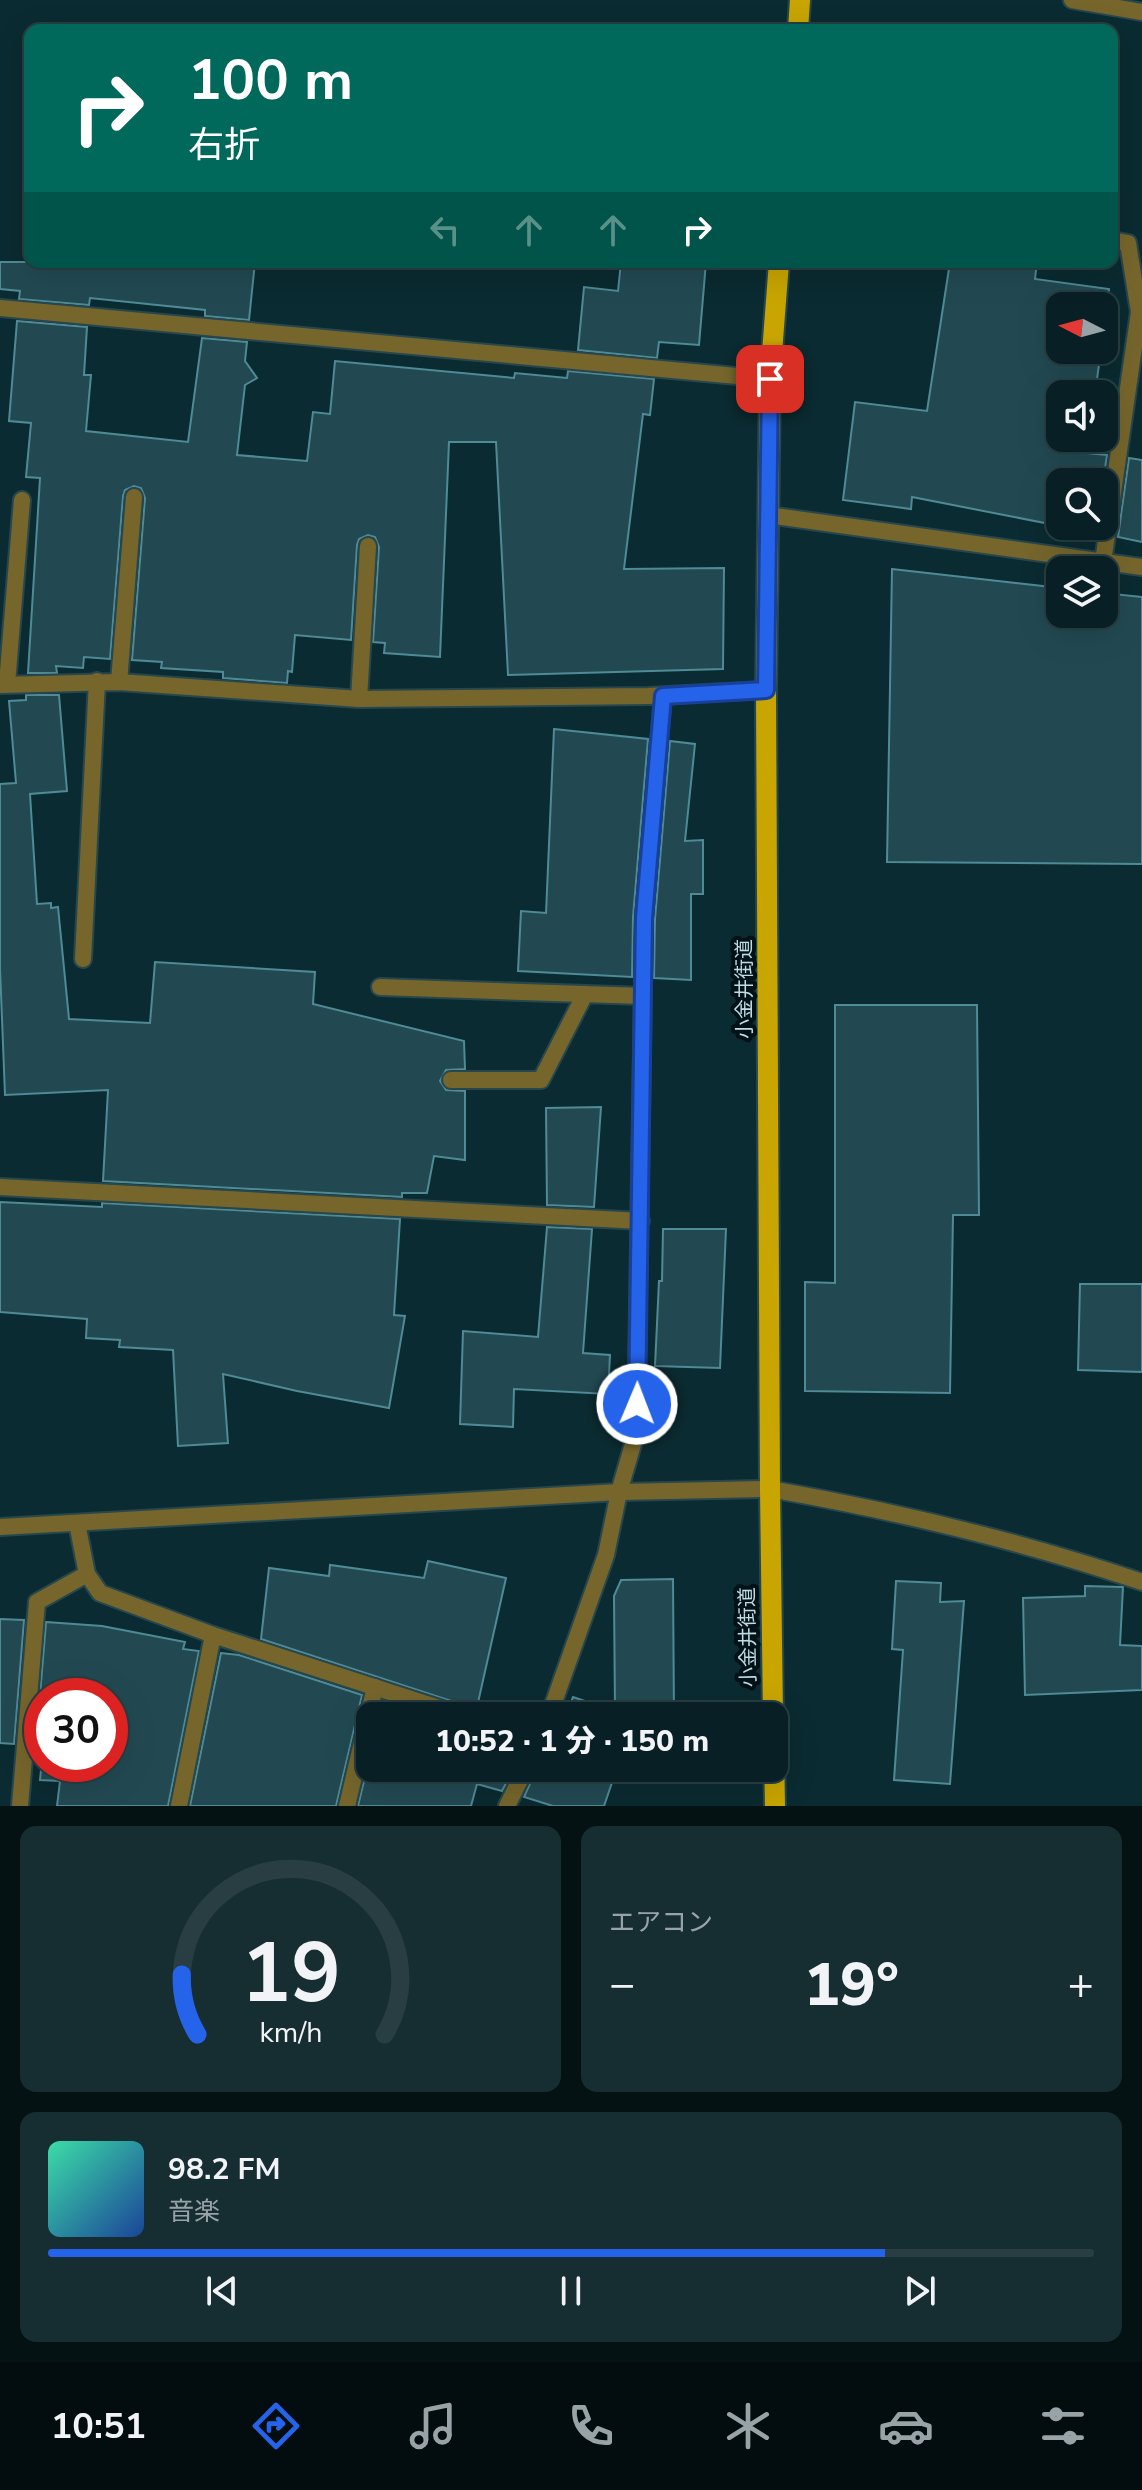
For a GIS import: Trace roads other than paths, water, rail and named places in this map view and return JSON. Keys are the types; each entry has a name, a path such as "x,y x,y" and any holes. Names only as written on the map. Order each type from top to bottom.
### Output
{"main road":[{"path":"798,24 800,0"},
{"name":"小金井街道","path":"773,1702 766,690 770,379 779,268"},
{"path":"775,1782 775,1806"}],"street":[{"path":"1072,0 1142,12"},
{"path":"1104,556 1139,312 1128,243 1118,241"},
{"path":"0,308 770,379"},
{"path":"119,682 134,497"},
{"path":"22,500 4,684 97,681 359,699 663,696 766,690"},
{"path":"768,515 1060,556"},
{"path":"359,699 368,546"},
{"path":"1118,564 1142,567"},
{"path":"83,959 97,681"},
{"path":"554,1702 606,1555 619,1492 636,1434 644,918 663,696"},
{"path":"380,987 643,996"},
{"path":"451,1080 541,1080 585,994"},
{"path":"0,1187 641,1221"},
{"path":"0,1527 619,1492 770,1489 861,1505 1091,1564 1142,1582"},
{"path":"77,1523 87,1574 100,1593 213,1635 421,1702"},
{"path":"20,1806 37,1602 87,1574"},
{"path":"179,1806 213,1635"},
{"path":"347,1806 375,1687"},
{"path":"507,1806 519,1782"}]}
